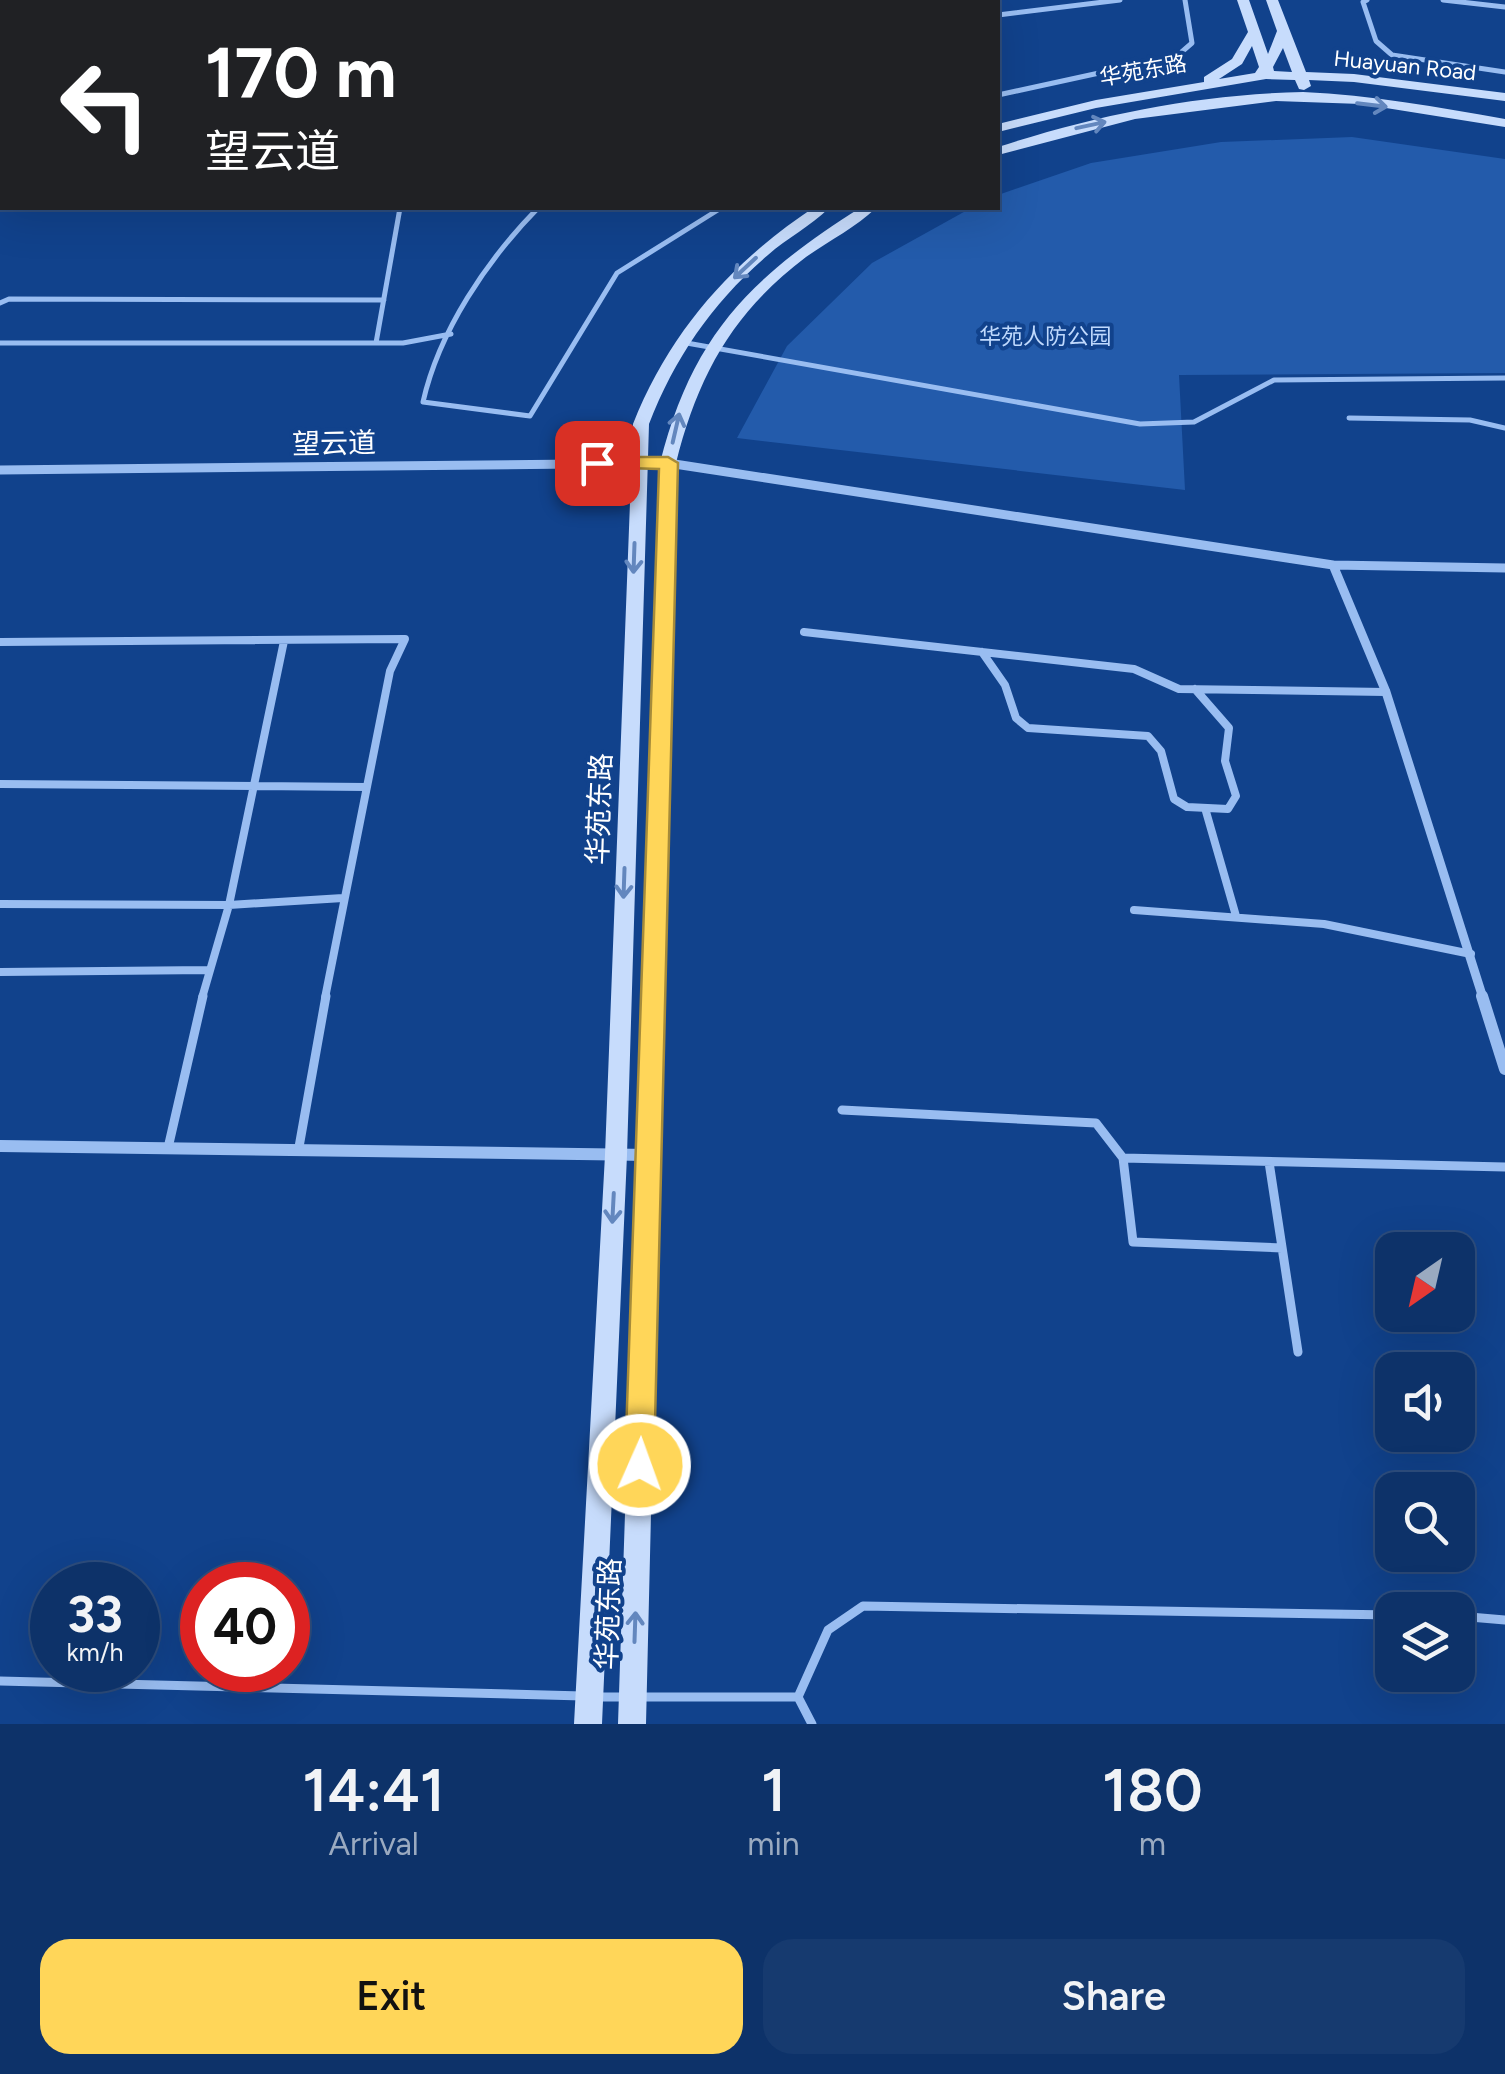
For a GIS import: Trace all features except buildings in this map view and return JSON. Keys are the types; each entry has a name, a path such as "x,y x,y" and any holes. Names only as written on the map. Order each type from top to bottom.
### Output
{"street":[{"path":"1243,0 1275,97"},
{"name":"Huayuan Road","path":"1272,0 1307,98"},
{"path":"1197,86 1237,61 1254,32"},
{"path":"1207,106 1234,95 1265,73 1283,32"},
{"name":"华苑东路","path":"1000,128 1096,104 1265,73 1300,74"},
{"name":"Huayuan Road","path":"1300,74 1505,97"},
{"name":"Huayuan Road","path":"1275,97 1505,123"},
{"name":"华苑东路","path":"1000,150 1100,123 1275,97"},
{"name":"华苑东路","path":"588,1724 616,1155 641,424 654,386 700,313 770,245 819,210"},
{"name":"华苑东路","path":"632,1724 668,463 685,393 710,348 741,308 778,272 866,210"},
{"name":"望云道","path":"0,470 668,463 1332,564 1505,568"},
{"path":"1332,564 1386,692 1505,1069"},
{"path":"0,1146 299,1147 650,1156"}],"lane":[{"path":"1000,15 1120,0"},
{"path":"1000,95 1177,56 1192,42 1185,0"},
{"path":"1367,0 1363,2 1376,41 1392,55 1505,72"},
{"path":"1443,0 1505,7"},
{"path":"376,343 400,210"},
{"path":"536,210 517,226 450,334 425,382 423,402 530,416 617,273 718,210"},
{"path":"0,303 9,299 384,300"},
{"path":"0,343 403,344 450,334"},
{"path":"681,342 1140,424 1194,422 1274,380 1505,378"},
{"path":"1348,418 1470,420 1505,428"},
{"path":"804,632 1134,670 1178,689 1386,692"},
{"path":"0,642 404,639 390,670 343,898 299,1147"},
{"path":"168,1148 209,970 229,905 284,641"},
{"path":"982,652 1004,686 1016,718 1028,728 1148,736 1161,752 1174,799 1187,807 1228,809 1236,796 1225,761 1229,728 1195,689"},
{"path":"0,784 366,787"},
{"path":"1205,808 1236,916"},
{"path":"0,904 229,905 343,898"},
{"path":"1134,910 1324,924 1471,954"},
{"path":"0,972 209,970"},
{"path":"842,1110 1096,1123 1123,1158 1133,1242 1282,1248"},
{"path":"1123,1158 1505,1167"},
{"path":"1269,1162 1298,1352"},
{"path":"798,1696 828,1630 863,1606 1375,1615"},
{"path":"1475,1617 1505,1620"},
{"path":"0,1681 632,1698 798,1696"},
{"path":"798,1696 812,1724"}],"green space":[{"name":"华苑人防公园","path":"1352,137 1505,159 1505,373 1179,375 1185,490 737,438 787,346 872,263 967,210 1000,210 1000,194 1091,163 1221,142"}],"route":[{"path":"597,463 668,463 640,1465"}]}
